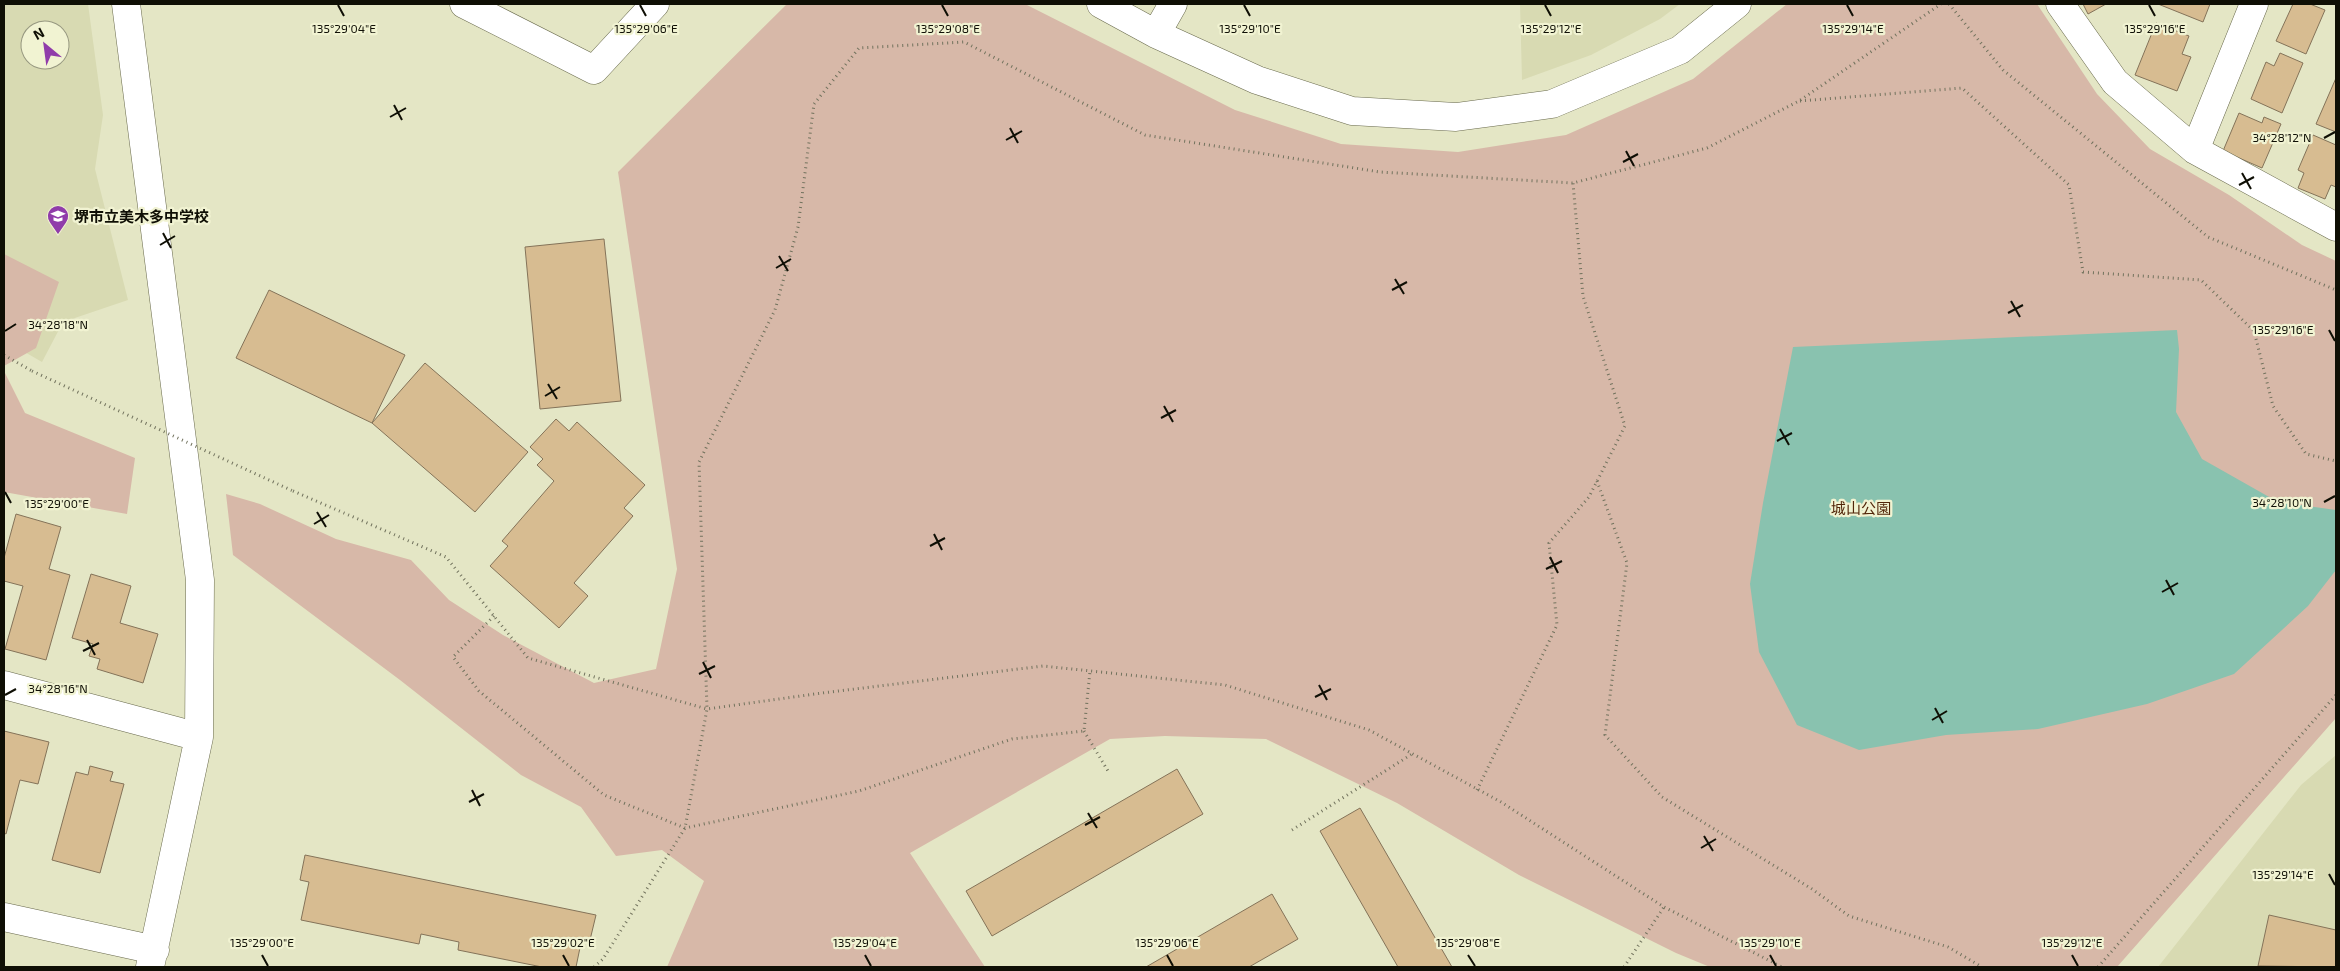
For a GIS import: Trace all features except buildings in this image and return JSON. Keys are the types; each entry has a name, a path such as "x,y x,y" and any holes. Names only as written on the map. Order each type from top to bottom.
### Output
{"street":[{"path":"4,917 152,958 199,737 200,580 126,4"},
{"path":"464,4 594,70 656,4"},
{"path":"1101,4 1156,34 1257,80 1352,111 1456,117 1552,104 1680,50 1737,4"},
{"path":"1156,34 1173,4"},
{"path":"2060,4 2115,82 2195,150 2336,227"},
{"path":"2195,150 2254,4"},
{"path":"4,685 199,737"}],"path":[{"path":"594,967 602,959 685,828 708,710 699,462 775,310 798,227 814,104 859,48 964,42 1145,135 1380,172 1574,183 1707,148 1799,101 1940,4"},
{"path":"1949,4 2003,70 2208,237 2336,290"},
{"path":"1799,101 1962,88 2069,185 2083,272 2201,280 2254,331 2273,406 2306,454 2336,461"},
{"path":"1478,790 1557,625 1549,543 1588,497 1625,426 1583,296 1574,183"},
{"path":"4,355 32,371 293,491 446,557 528,658 708,710 822,693 1043,666 1225,685 1369,730 1502,802 1664,907 1782,967"},
{"path":"1597,481 1628,564 1605,735 1662,797 1812,889 1849,916 1948,947 1982,967"},
{"path":"494,616 453,657 479,691 604,794 685,828 859,792 1012,739 1084,731"},
{"path":"1090,671 1084,731 1108,770"},
{"path":"2098,967 2336,695"},
{"path":"1292,830 1413,754"},
{"path":"1624,967 1664,907"}],"shaded area":[{"name":"堺市立美木多中学校","path":"4,4 88,4 103,115 95,169 128,300 63,322 42,362 4,340"},
{"path":"1520,4 1680,4 1660,19 1591,55 1522,80"},
{"path":"2336,755 2336,967 2158,967 2301,785"}],"green space":[{"name":"城山公園","path":"787,4 1025,4 1235,110 1341,144 1458,152 1566,135 1693,79 1787,4 2037,4 2097,94 2150,149 2229,195 2302,245 2336,261 2336,718 2117,967 1710,967 1676,953 1519,875 1397,803 1266,739 1165,736 1110,739 910,853 985,967 667,967 704,881 662,850 616,856 581,807 521,775 400,680 233,555 226,494 260,504 336,539 411,560 449,600 503,635 594,683 656,669 677,569 618,172"},
{"path":"4,254 59,282 36,348 4,366"},
{"path":"4,371 25,413 135,458 127,514 4,492"}],"water":[{"path":"2177,330 2179,349 2176,412 2202,459 2278,502 2336,510 2336,570 2308,606 2234,674 2147,704 2038,729 1946,735 1859,750 1797,725 1759,652 1750,584 1763,503 1793,347"}],"place":[{"name":"堺市立美木多中学校","path":"58,235"}]}
